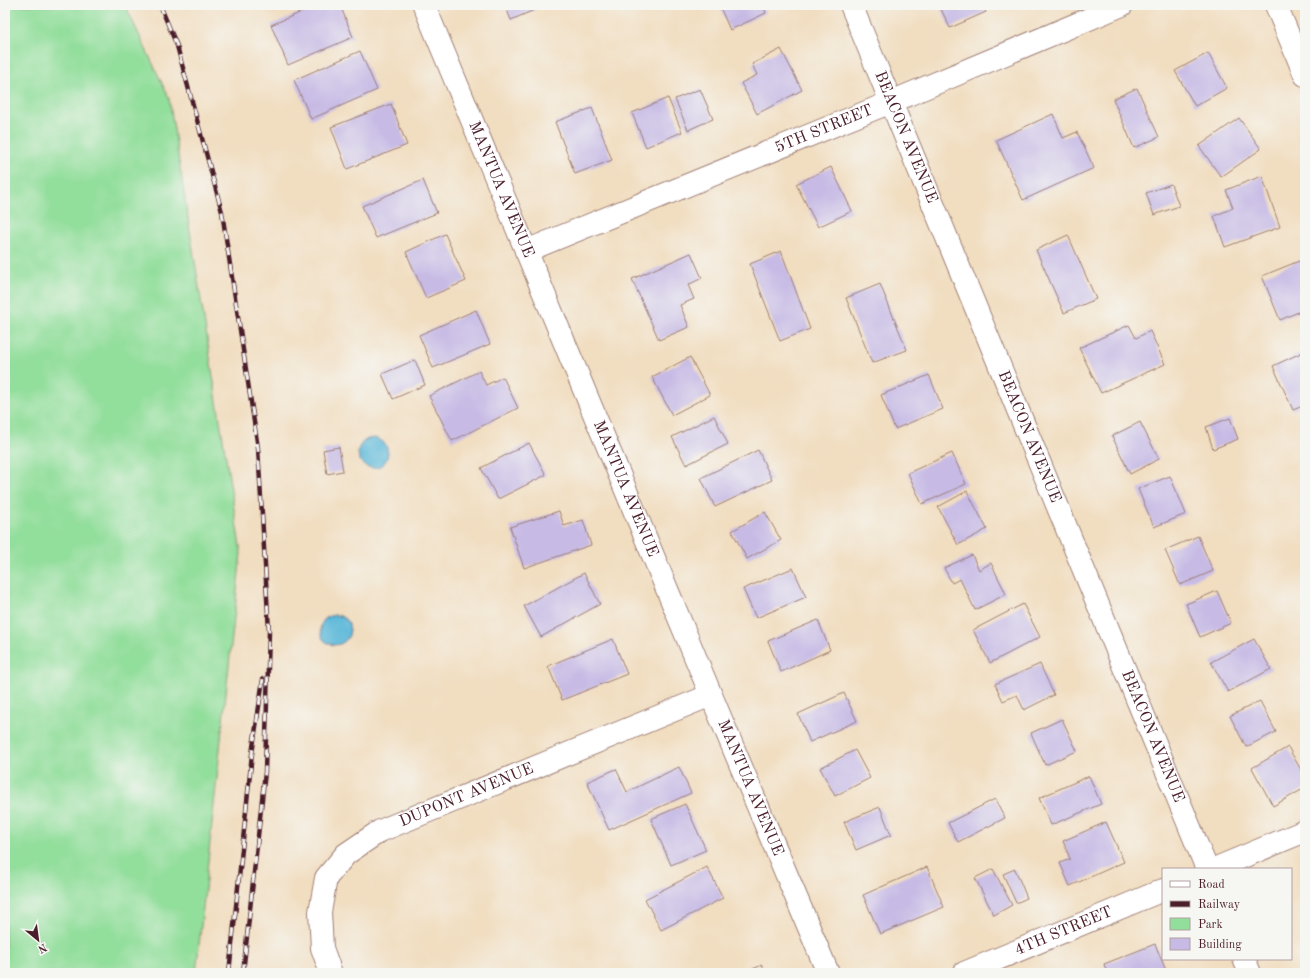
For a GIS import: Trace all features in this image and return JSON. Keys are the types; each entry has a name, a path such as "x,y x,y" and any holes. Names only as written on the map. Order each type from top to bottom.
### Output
{"street":[{"name":"MANTUA AVENUE","path":"424,5 828,973"},
{"name":"BEACON AVENUE","path":"851,5 1207,868"},
{"name":"5TH STREET","path":"526,251 891,102 1122,5"},
{"path":"1276,5 1305,75"},
{"name":"DUPONT AVENUE","path":"332,973 322,948 320,912 326,878 346,854 380,831 711,695"},
{"path":"1216,868 1305,831"},
{"name":"4TH STREET","path":"964,973 1162,890"},
{"path":"1244,960 1250,973"}],"green space":[{"path":"5,5 125,5 169,98 241,553 196,973 5,973"}],"water":[{"path":"373,438 384,442 388,453 384,464 373,468 362,464 358,453 362,442"},
{"path":"335,615 346,619 350,630 346,641 335,645 324,641 320,630 324,619"}],"building":[{"path":"318,5 340,5 353,37 288,65 271,25"},
{"path":"505,5 546,5 511,20"},
{"path":"719,5 763,5 766,13 730,30"},
{"path":"939,5 983,5 986,12 950,28"},
{"path":"781,49 802,90 757,114 741,83 757,75 752,64"},
{"path":"360,51 377,90 311,119 294,80"},
{"path":"1208,53 1227,88 1195,106 1175,71"},
{"path":"1137,88 1159,137 1134,148 1113,99"},
{"path":"700,89 713,119 688,130 675,99"},
{"path":"668,98 682,132 646,147 632,113"},
{"path":"391,104 407,145 347,169 331,127"},
{"path":"592,108 612,160 575,174 555,122"},
{"path":"1053,114 1063,138 1077,132 1094,168 1023,200 996,140"},
{"path":"1239,118 1261,149 1221,177 1199,146"},
{"path":"831,167 852,211 818,227 796,184"},
{"path":"1262,176 1280,227 1225,247 1214,216 1233,208 1226,190"},
{"path":"423,180 437,213 376,238 362,206"},
{"path":"1171,184 1179,206 1154,215 1146,193"},
{"path":"445,234 466,281 426,298 406,252"},
{"path":"1068,235 1096,299 1064,313 1036,250"},
{"path":"781,251 810,329 780,341 750,264"},
{"path":"691,253 702,278 688,285 694,299 680,305 689,327 659,340 632,279"},
{"path":"1304,259 1305,309 1280,320 1262,276"},
{"path":"880,284 907,350 872,363 846,298"},
{"path":"476,310 490,344 433,368 419,335"},
{"path":"1129,325 1136,338 1150,331 1165,364 1101,393 1079,348"},
{"path":"1305,351 1305,405 1293,410 1273,366"},
{"path":"690,357 710,395 672,415 652,377"},
{"path":"415,360 425,385 393,399 382,374"},
{"path":"479,371 486,385 503,377 518,408 452,441 429,396"},
{"path":"929,375 943,409 895,429 881,395"},
{"path":"714,416 728,444 686,465 672,437"},
{"path":"1230,418 1238,439 1213,449 1206,427"},
{"path":"1140,422 1159,459 1130,474 1112,436"},
{"path":"529,443 546,475 498,499 481,468"},
{"path":"339,447 343,471 327,474 323,450"},
{"path":"758,450 772,480 715,507 701,478"},
{"path":"952,453 966,484 922,504 908,473"},
{"path":"1170,476 1186,514 1154,527 1138,489"},
{"path":"967,491 987,529 958,545 938,507"},
{"path":"559,511 564,526 583,520 591,545 524,568 510,527"},
{"path":"765,512 781,540 747,559 732,531"},
{"path":"1198,536 1213,571 1180,585 1165,550"},
{"path":"972,555 979,570 991,563 1006,594 975,610 960,579 952,583 944,568"},
{"path":"793,568 806,597 756,618 743,589"},
{"path":"584,573 600,604 541,637 524,606"},
{"path":"1217,591 1231,623 1200,637 1186,604"},
{"path":"1023,604 1040,637 990,663 973,630"},
{"path":"818,620 830,650 781,672 768,641"},
{"path":"613,639 627,674 562,700 548,666"},
{"path":"1254,639 1271,669 1228,692 1211,662"},
{"path":"1040,664 1054,695 1024,710 1017,695 1003,701 995,684"},
{"path":"844,693 857,721 810,742 798,714"},
{"path":"1260,701 1276,732 1246,747 1230,716"},
{"path":"1062,719 1077,751 1045,765 1031,733"},
{"path":"1288,747 1305,777 1305,788 1273,806 1252,768"},
{"path":"855,750 870,778 835,796 820,768"},
{"path":"679,767 691,793 609,830 587,782 616,769 627,792"},
{"path":"1089,776 1101,804 1051,825 1039,798"},
{"path":"995,799 1005,818 958,842 948,823"},
{"path":"685,804 706,850 671,865 651,819"},
{"path":"880,807 891,835 856,850 844,822"},
{"path":"1106,822 1124,862 1070,886 1060,863 1070,859 1063,841"},
{"path":"707,867 723,898 661,930 645,899"},
{"path":"927,867 944,907 880,934 863,895"},
{"path":"993,869 1012,905 994,915 975,878"},
{"path":"1015,869 1027,898 1016,903 1003,874"},
{"path":"1155,944 1167,973 1107,973 1104,964"},
{"path":"762,965 765,973 743,973"}],"railway":[{"path":"160,5 177,46 222,212 258,448 269,631 265,772 243,973"},
{"path":"229,973 252,754 263,679"}]}
